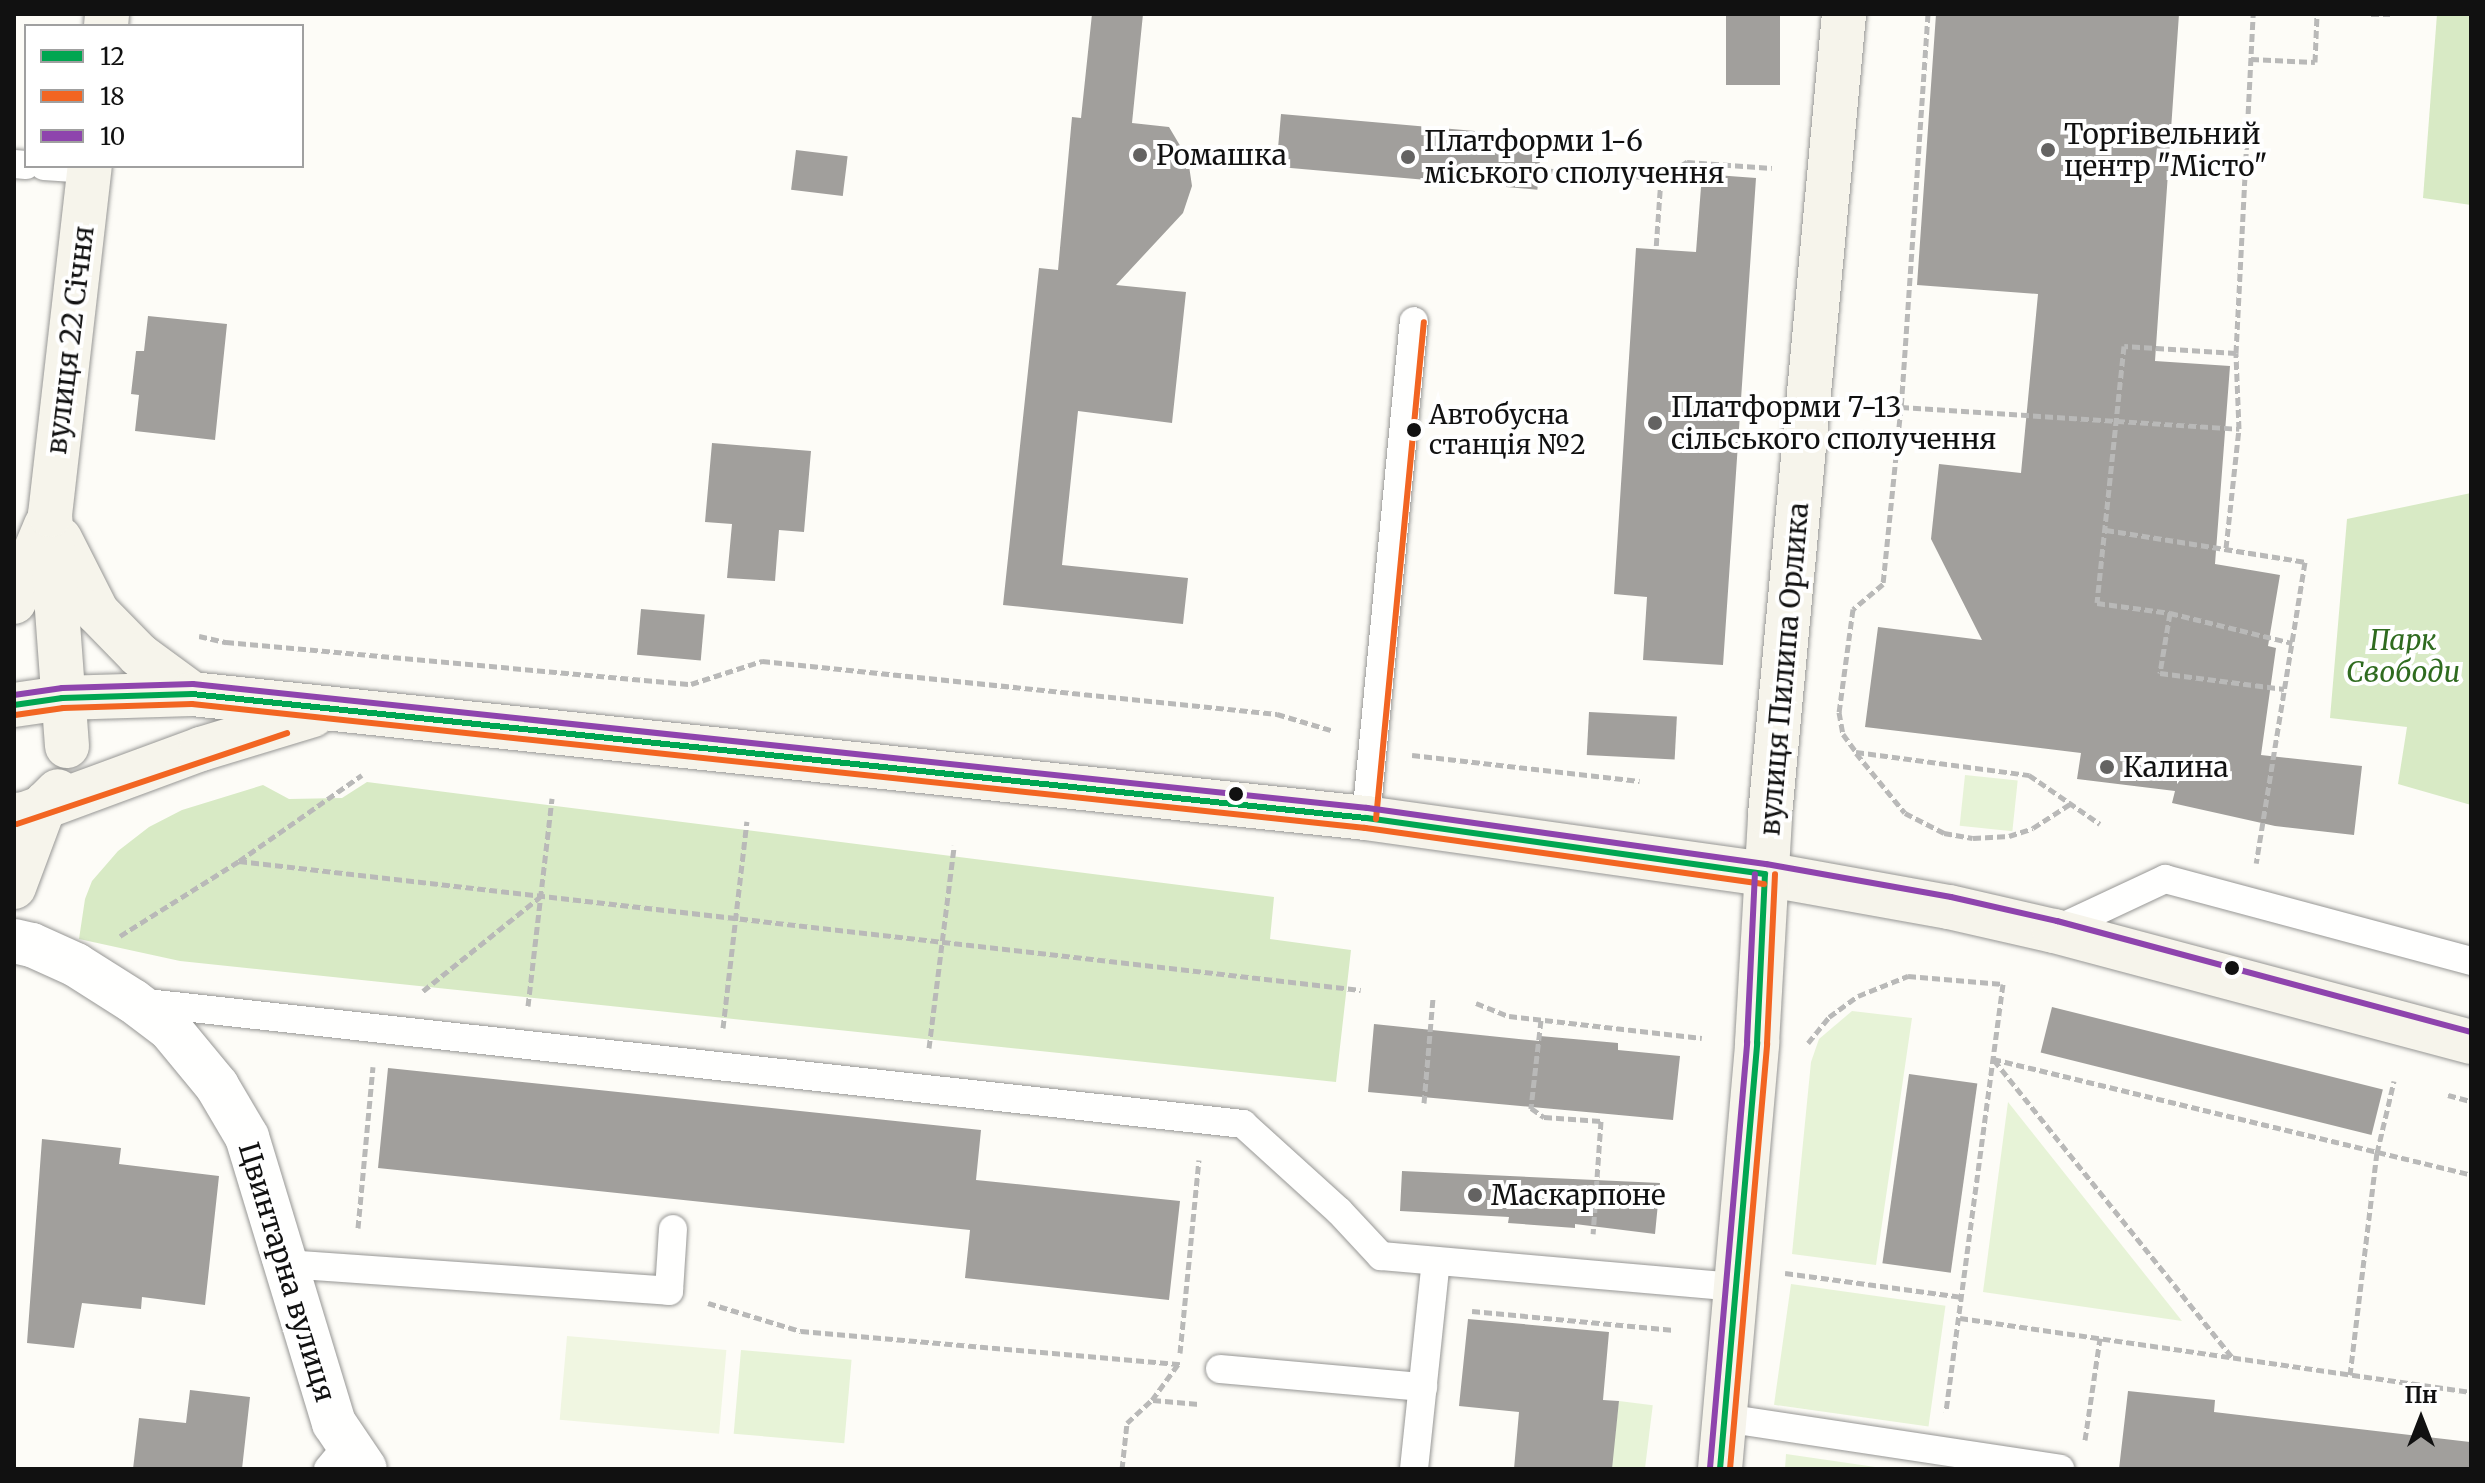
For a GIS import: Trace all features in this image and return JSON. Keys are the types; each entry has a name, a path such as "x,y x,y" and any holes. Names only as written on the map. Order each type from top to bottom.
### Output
{"main road":[{"name":"вулиця Пилипа Орлика","path":"1720,1469 1757,1043 1765,874 1844,14"},
{"name":"вулиця 22 Січня","path":"50,515 90,168"},
{"path":"14,602 50,515"},
{"path":"50,515 75,574 97,612 139,655 192,694"},
{"path":"14,887 30,810 63,782 68,764 50,515"},
{"path":"14,705 62,698 192,694 1366,818 1765,874 1949,907 2054,931 2471,1042"},
{"path":"14,705 28,707 52,721 67,746"},
{"path":"30,810 201,749 330,710"}],"street":[{"name":"Цвинтарна вулиця","path":"14,941 32,945 76,965 133,1001 180,1041 217,1086 247,1137 317,1376 347,1461"}],"lane":[{"path":"1366,818 1414,321"},
{"path":"2054,931 2165,879 2471,961"},
{"path":"133,1001 1243,1124 1339,1211 1381,1256 1735,1287"},
{"path":"285,1264 669,1291 673,1229"},
{"path":"1414,1469 1436,1261"},
{"path":"1220,1369 1423,1387"},
{"path":"1724,1418 1940,1452 2072,1462"}],"path":[{"path":"1928,14 1901,407 1883,584 1853,609 1839,712 1843,734 1905,813 1944,833 1973,838 2009,836 2033,828 2070,804"},
{"path":"2226,548 2239,429 2236,353 2253,14"},
{"path":"2251,59 2315,62 2317,14"},
{"path":"2371,14 2390,14"},
{"path":"1539,170 1661,178 1687,162 1772,168"},
{"path":"1656,249 1661,178"},
{"path":"2236,353 2124,346 2097,603 2170,613 2292,643"},
{"path":"1901,407 2239,429"},
{"path":"2106,530 2305,562 2256,867"},
{"path":"2170,613 2160,673 2284,689"},
{"path":"190,634 226,642 691,684 762,661 1277,714 1424,759 1640,781"},
{"path":"1856,752 2029,775 2100,824"},
{"path":"76,965 239,861 362,775"},
{"path":"524,1043 552,798"},
{"path":"719,1065 747,821"},
{"path":"924,1089 954,846"},
{"path":"239,861 1361,990"},
{"path":"377,1028 540,896"},
{"path":"1806,1048 1829,1017 1858,996 1908,976 1938,976 2003,984 1940,1452"},
{"path":"1424,1103 1433,998"},
{"path":"1476,1003 1509,1016 1702,1038"},
{"path":"1541,1020 1531,1108 1544,1117 1601,1121 1591,1274"},
{"path":"1993,1059 2471,1175"},
{"path":"1993,1059 2232,1357"},
{"path":"2350,1375 2377,1153 2394,1081"},
{"path":"2448,1095 2471,1101"},
{"path":"1118,1469 1123,1461 1127,1423 1152,1400 1179,1364 1203,1119"},
{"path":"1782,1257 1781,1273 1962,1297"},
{"path":"669,1291 801,1331 1145,1360"},
{"path":"1431,1307 1674,1330"},
{"path":"1960,1318 2471,1392"},
{"path":"2072,1462 2100,1338"}],"green space":[{"path":"2437,14 2471,14 2471,205 2423,198"},
{"name":"Парк Свободи","path":"2471,493 2471,805 2398,784 2407,727 2330,718 2347,519"},
{"path":"1965,775 2018,781 2012,831 1960,826"},
{"path":"367,782 1274,897 1270,939 1351,950 1336,1082 180,961 79,939 85,899 92,881 118,851 149,827 182,810 263,785 289,799 342,798"},
{"path":"1852,1011 1912,1018 1876,1265 1792,1254 1811,1062 1819,1039"},
{"path":"2008,1102 2182,1321 1983,1292"},
{"path":"1791,1284 1945,1306 1929,1427 1774,1405"},
{"path":"567,1336 726,1350 719,1434 560,1420"},
{"path":"741,1350 852,1360 844,1443 734,1434"},
{"path":"1619,1401 1653,1405 1645,1469 1611,1468"},
{"path":"1786,1454 1889,1469 1785,1469"}],"building":[{"path":"1092,14 1143,14 1132,123 1169,127 1188,159 1192,186 1183,213 1116,285 1186,292 1172,423 1078,411 1062,565 1188,578 1183,624 1003,605 1039,268 1058,270 1072,117 1081,118"},
{"path":"1726,14 1780,14 1780,85 1726,85"},
{"path":"1936,14 2179,14 2155,361 2230,366 2215,564 2280,575 2268,646 2276,648 2261,755 2362,766 2354,835 2275,826 2172,803 2175,791 2077,779 2081,753 1865,727 1878,627 1982,640 1931,539 1939,464 2021,473 2038,294 1917,285"},
{"name":"Платформи 1-6 міського сполучення","path":"1281,114 1542,137 1537,190 1276,167"},
{"path":"796,150 848,156 843,196 791,190"},
{"path":"1702,174 1756,178 1723,665 1643,660 1647,597 1614,594 1636,248 1696,252"},
{"path":"148,316 227,324 215,440 135,431 139,395 131,394 136,351 144,351"},
{"path":"712,443 811,451 804,532 779,530 775,581 727,578 732,524 705,522"},
{"path":"641,609 705,615 701,660 637,655"},
{"path":"1589,712 1677,717 1675,760 1587,755"},
{"path":"2052,1007 2383,1089 2372,1135 2041,1053"},
{"path":"1374,1024 1539,1041 1540,1036 1618,1043 1618,1050 1680,1056 1673,1120 1368,1092"},
{"path":"388,1068 981,1130 976,1180 1180,1201 1169,1300 965,1278 970,1230 378,1168"},
{"path":"1909,1074 1977,1084 1951,1273 1882,1263"},
{"path":"42,1139 121,1148 119,1164 219,1176 205,1305 142,1297 141,1309 82,1303 74,1348 27,1343"},
{"path":"1402,1171 1660,1183 1655,1234 1575,1224 1575,1228 1508,1223 1509,1217 1400,1211"},
{"path":"1468,1319 1609,1332 1603,1400 1619,1401 1612,1469 1514,1469 1519,1412 1459,1406"},
{"path":"190,1390 250,1397 242,1469 133,1469 139,1418 186,1423"},
{"path":"2128,1391 2215,1400 2214,1412 2470,1442 2469,1469 2119,1469"}],"transit line":[{"name":"18","path":"1376,819 1424,322"},
{"name":"10","path":"14,695 62,688 193,684 1367,808 1766,864 1951,897 2057,921 2471,1032"},
{"name":"12","path":"14,705 62,698 192,694 1366,818 1765,874"},
{"name":"18","path":"15,715 63,708 192,704 1365,828 1764,884"},
{"name":"18","path":"17,824 287,733"},
{"name":"10","path":"1710,1468 1747,1042 1755,874"},
{"name":"12","path":"1720,1469 1757,1043 1765,874"},
{"name":"18","path":"1730,1469 1767,1044 1775,874"}],"place":[{"name":"Торгівельний центр \"Місто\"","path":"2048,150"},
{"name":"Ромашка","path":"1140,155"},
{"name":"Платформи 1-6 міського сполучення","path":"1408,157"},
{"name":"Платформи 7-13 сільського сполучення","path":"1655,423"},
{"name":"Автобусна станція №2","path":"1414,430"},
{"name":"Калина","path":"2107,767"},
{"name":"Маскарпоне","path":"1475,1195"}]}
